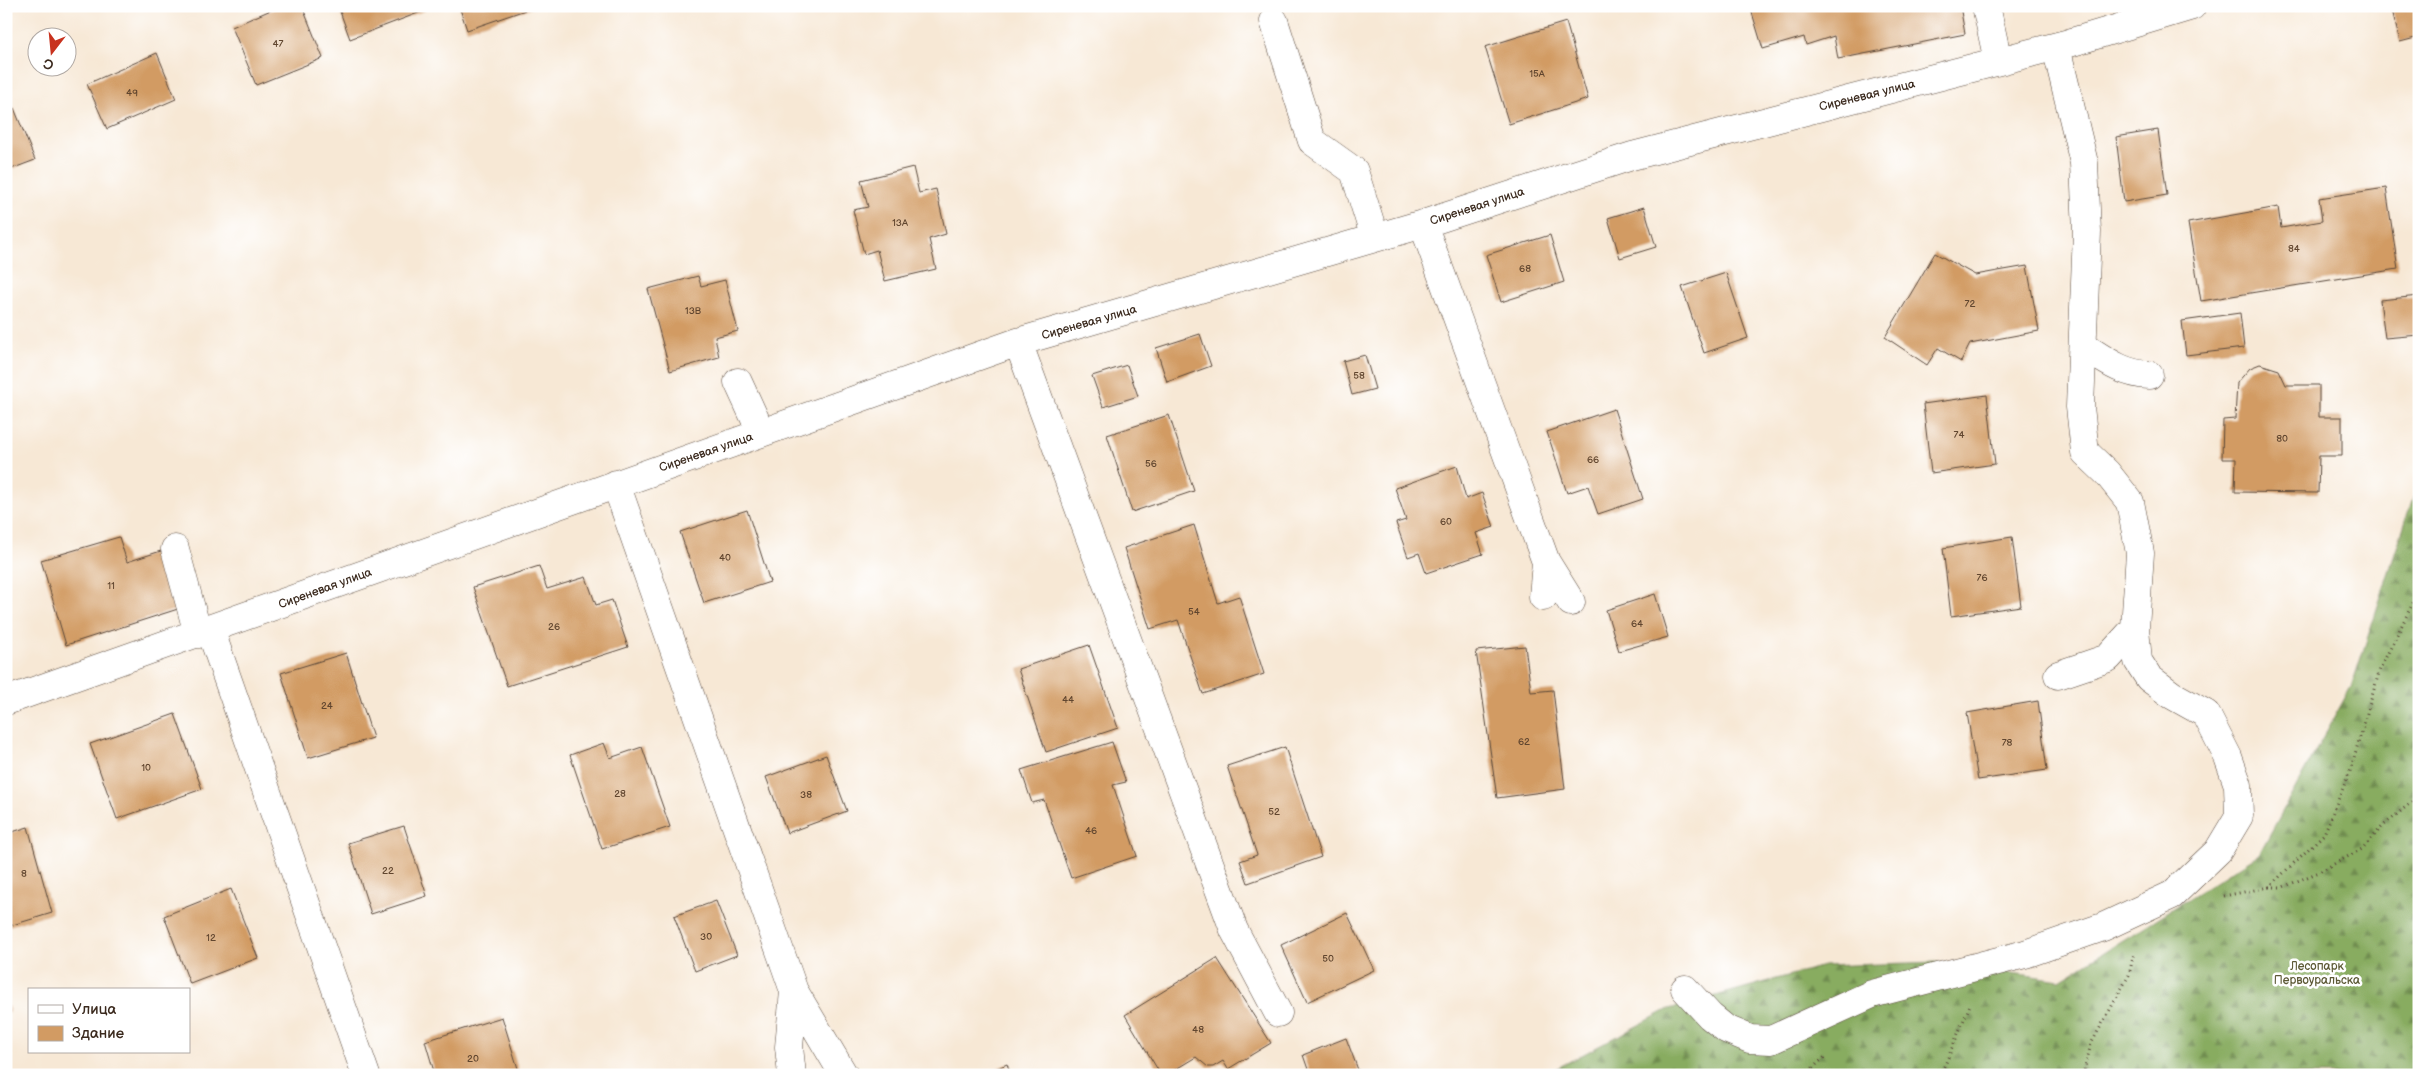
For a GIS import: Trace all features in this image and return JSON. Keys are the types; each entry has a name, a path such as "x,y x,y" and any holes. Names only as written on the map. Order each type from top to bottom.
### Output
{"street":[{"path":"1986,6 1998,61"},
{"name":"Сиреневая улица","path":"6,701 1018,342 1423,224 1632,156 2056,47 2192,6"},
{"path":"1274,21 1312,141 1354,171 1375,238"},
{"path":"1685,989 1710,1016 1726,1029 1750,1039 1772,1040 1872,994 1986,964 2103,928 2144,909 2172,895 2218,851 2239,816 2238,785 2228,757 2206,714 2172,695 2149,678 2138,661 2135,628 2140,553 2130,502 2107,473 2085,452 2080,407 2087,232 2084,163 2056,47"},
{"path":"1423,224 1546,562 1571,602"},
{"path":"1018,342 1234,930 1278,1013"},
{"path":"2083,346 2113,365 2134,374 2150,375"},
{"path":"738,382 762,432"},
{"path":"616,484 794,991 844,1075"},
{"path":"175,549 366,1075"},
{"path":"1543,597 1546,562"},
{"path":"2058,675 2108,658 2135,628"},
{"path":"792,1075 789,1047 794,991"}],"path":[{"path":"2269,887 2324,834 2350,771 2380,669 2419,591"},
{"path":"2215,898 2269,887 2283,887 2319,872 2362,849 2383,826 2419,796"},
{"path":"2083,1075 2091,1044 2129,975 2144,909"},
{"path":"1938,1075 1946,1065 1986,964"}],"green space":[{"name":"Лесопарк Первоуральска","path":"2419,480 2419,1075 1544,1075 1669,1009 1823,966 1936,962 2060,980 2259,854 2352,685"}],"building":[{"path":"280,6 302,6 323,58 256,85 232,27"},
{"path":"338,6 425,6 426,10 350,39"},
{"path":"459,6 534,6 534,7 467,30"},
{"path":"1750,6 1960,6 1965,34 1838,59 1834,36 1806,45 1804,37 1763,49"},
{"path":"2391,6 2419,6 2419,37 2400,42"},
{"path":"1566,22 1588,99 1509,124 1485,47"},
{"path":"157,53 176,99 107,129 87,84"},
{"path":"14,108 35,160 6,171 6,111"},
{"path":"2158,130 2167,195 2124,202 2116,137"},
{"path":"913,167 919,193 936,189 946,234 929,239 936,269 885,281 877,250 864,254 853,210 868,207 861,180"},
{"path":"2386,188 2398,269 2201,301 2188,223 2278,207 2281,228 2322,221 2319,198"},
{"path":"1644,207 1656,247 1620,258 1608,218"},
{"path":"1550,235 1564,282 1501,302 1486,255"},
{"path":"1935,253 1975,275 2027,266 2039,331 1970,344 1961,362 1938,348 1927,365 1885,337"},
{"path":"1726,273 1748,338 1704,353 1682,287"},
{"path":"698,276 701,286 725,280 738,331 715,337 719,357 670,371 648,289"},
{"path":"2419,296 2419,335 2385,338 2380,300"},
{"path":"2240,313 2244,348 2186,355 2182,321"},
{"path":"1200,334 1211,366 1167,382 1156,348"},
{"path":"1365,355 1375,389 1352,395 1343,361"},
{"path":"2260,364 2279,370 2286,385 2319,385 2319,417 2342,417 2342,456 2319,456 2318,493 2235,492 2236,459 2222,459 2223,420 2235,419 2237,383 2250,368"},
{"path":"1127,365 1138,396 1103,407 1092,376"},
{"path":"1987,395 1995,464 1931,473 1923,404"},
{"path":"1614,409 1643,499 1598,514 1588,486 1567,493 1547,432"},
{"path":"1169,415 1194,491 1132,512 1107,435"},
{"path":"1457,466 1466,499 1482,493 1494,527 1476,533 1483,554 1426,573 1419,553 1408,557 1396,523 1406,520 1395,488"},
{"path":"747,510 770,582 704,603 680,532"},
{"path":"1194,525 1218,603 1239,596 1264,674 1203,694 1178,620 1150,629 1124,548"},
{"path":"119,537 127,562 164,550 181,608 66,645 41,560"},
{"path":"2012,537 2021,606 1951,616 1943,548"},
{"path":"539,566 547,589 586,577 596,605 612,600 628,647 507,686 473,587"},
{"path":"1655,594 1668,637 1619,651 1606,610"},
{"path":"1089,645 1118,728 1046,752 1018,669"},
{"path":"1525,646 1531,692 1553,690 1565,789 1497,798 1476,651"},
{"path":"346,653 373,738 308,758 281,673"},
{"path":"2038,701 2047,770 1978,780 1967,713"},
{"path":"175,714 202,789 117,819 90,744"},
{"path":"1112,742 1126,782 1113,785 1137,856 1071,878 1044,800 1032,803 1021,770"},
{"path":"604,743 610,758 642,747 670,827 602,849 570,755"},
{"path":"1285,747 1321,857 1248,883 1240,861 1257,855 1227,766"},
{"path":"826,755 847,811 787,833 766,777"},
{"path":"404,826 427,896 371,914 348,843"},
{"path":"28,827 52,913 6,927 6,834"},
{"path":"231,889 258,958 190,984 164,916"},
{"path":"716,901 737,955 695,971 674,916"},
{"path":"1347,913 1374,970 1307,1002 1281,945"},
{"path":"1217,958 1271,1043 1228,1069 1223,1061 1213,1067 1208,1067 1196,1057 1166,1075 1161,1075 1125,1015"},
{"path":"6,997 10,1012 6,1013"},
{"path":"502,1017 520,1075 435,1075 425,1041"},
{"path":"1346,1038 1360,1075 1310,1075 1303,1055"},
{"path":"1007,1064 1011,1075 982,1075"}]}
